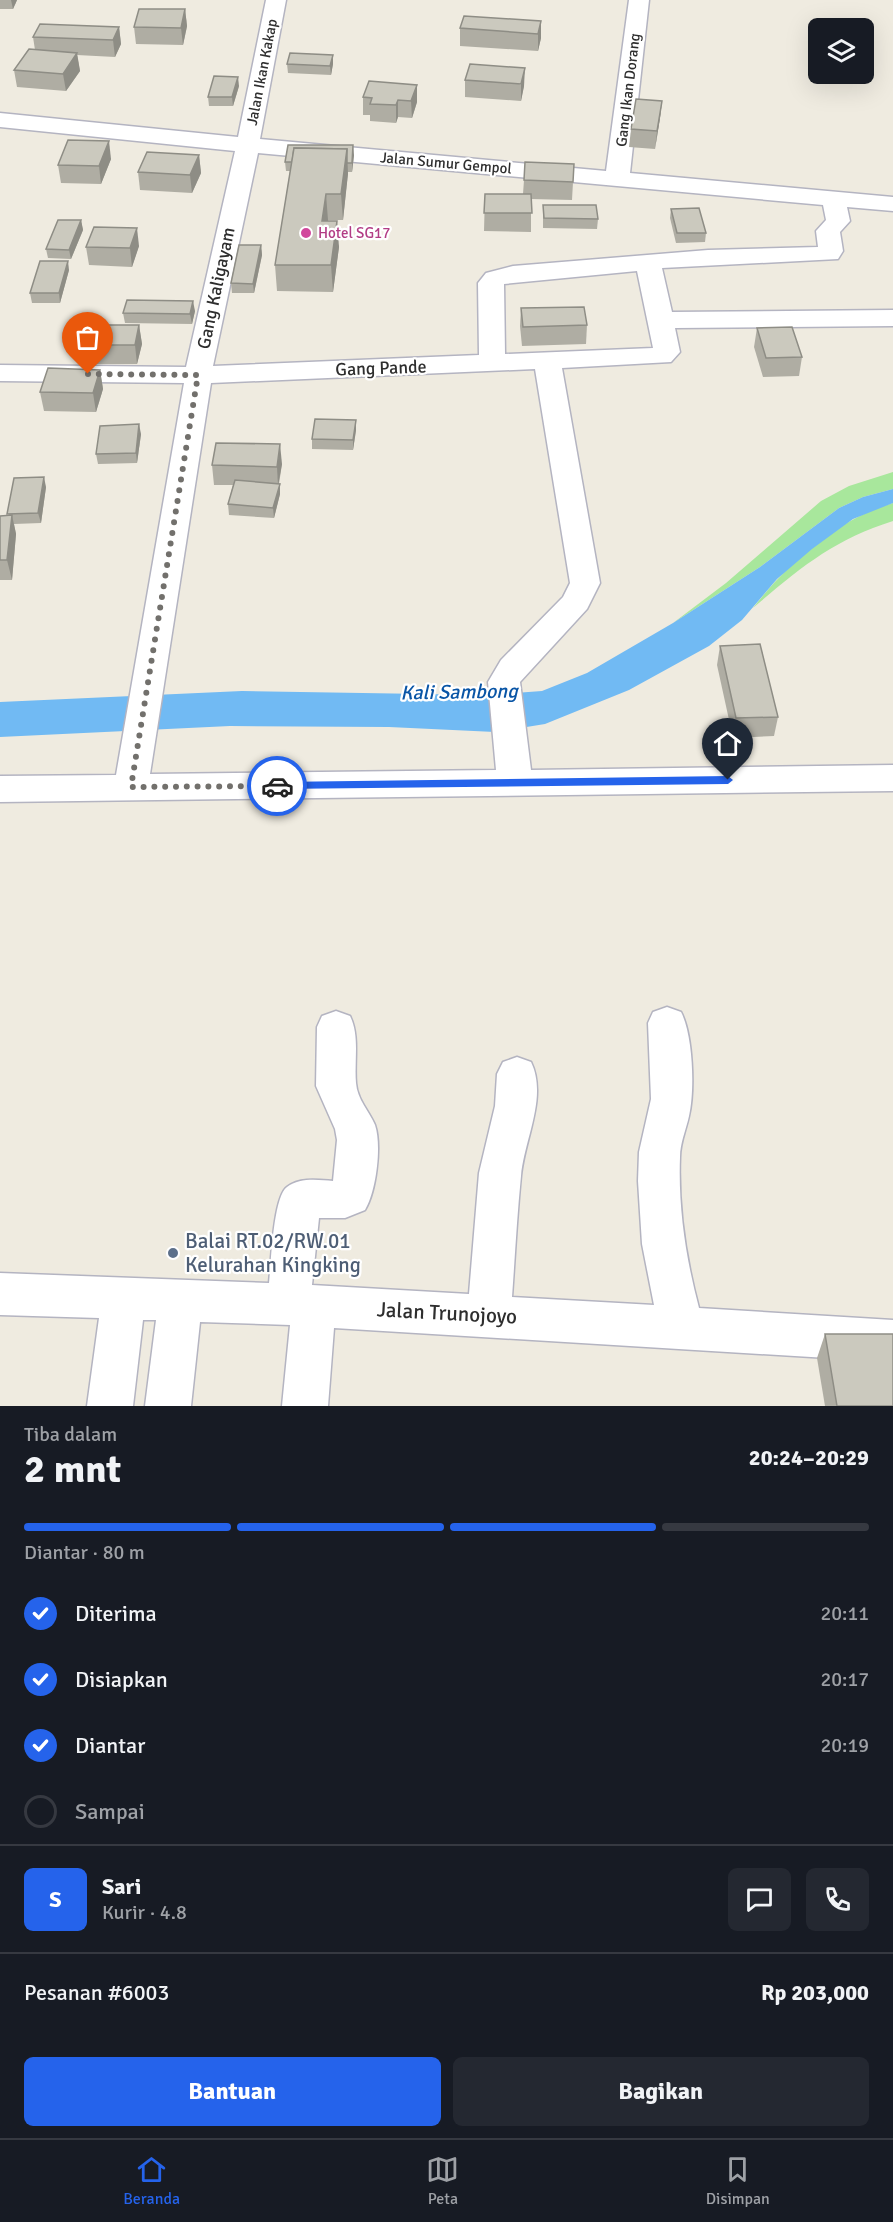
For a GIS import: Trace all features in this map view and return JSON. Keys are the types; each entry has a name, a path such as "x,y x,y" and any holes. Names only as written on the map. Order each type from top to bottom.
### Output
{"street":[{"name":"Jalan Ikan Kakap","path":"248,145 276,0"},
{"name":"Gang Ikan Dorang","path":"617,180 639,0"},
{"name":"Jalan Sumur Gempol","path":"0,120 617,180 893,204"},
{"name":"Gang Kaligayam","path":"131,787 198,375 248,145"},
{"path":"492,363 491,283 495,278 513,274 708,257 831,254 828,231 838,221 834,199"},
{"name":"Gang Pande","path":"0,373 198,375 664,356 667,352 648,262"},
{"path":"660,320 893,318"},
{"path":"515,783 504,687 506,677 576,602 585,583 547,361"},
{"path":"0,789 893,778"},
{"path":"667,1023 671,1098 669,1118 660,1147 661,1236 682,1327"},
{"path":"305,1406 299,1204 302,1200 310,1198 344,1200 353,1192 357,1140 355,1127 340,1099 336,1086 336,1027"},
{"path":"489,1315 500,1173 515,1106 517,1074"},
{"name":"Jalan Trunojoyo","path":"0,1294 301,1304 893,1341"},
{"path":"110,1406 124,1298"},
{"path":"168,1406 181,1300"}],"green space":[{"path":"893,472 893,489 863,497 839,508 760,567 673,623 726,583 821,501 849,486"},
{"path":"893,503 893,521 835,546 786,580 753,608 798,559 833,531 872,510"}],"water":[{"path":"893,489 893,503 853,519 812,549 777,579 742,620 709,646 629,690 545,724 495,732 389,727 230,726 0,737 0,702 242,691 486,695 542,691 587,673 673,623 760,567 839,508 863,497"}],"building":[{"path":"139,9 185,9 181,28 134,27"},
{"path":"464,16 541,21 538,34 460,28"},
{"path":"40,24 119,27 113,40 33,37"},
{"path":"29,49 77,53 63,74 14,70"},
{"path":"290,53 333,55 330,66 287,64"},
{"path":"470,64 525,68 521,84 465,80"},
{"path":"214,76 238,77 232,97 208,97"},
{"path":"369,81 417,85 411,101 398,100 396,105 370,104 372,98 363,97"},
{"path":"636,99 662,101 657,131 631,129"},
{"path":"68,140 109,141 99,166 58,165"},
{"path":"288,145 353,145 352,163 347,163 347,149 294,148 292,162 285,162"},
{"name":"Hotel SG17","path":"294,148 347,149 341,194 326,194 322,221 337,221 331,265 275,265"},
{"path":"147,152 199,155 190,175 138,172"},
{"path":"525,162 574,164 573,182 524,180"},
{"path":"485,194 531,194 532,213 484,213"},
{"path":"543,205 596,205 598,219 544,218"},
{"path":"699,208 706,233 677,233 671,209"},
{"path":"58,220 81,220 69,250 46,249"},
{"path":"94,227 137,228 130,248 86,247"},
{"path":"239,245 261,245 253,284 231,283"},
{"path":"40,261 68,261 59,293 30,293"},
{"path":"127,300 193,301 190,314 123,313"},
{"path":"584,307 587,325 523,327 521,308"},
{"path":"84,325 139,325 135,345 79,345"},
{"path":"792,327 802,357 766,358 757,328"},
{"path":"48,368 100,370 93,393 40,392"},
{"path":"315,419 356,420 353,440 312,439"},
{"path":"139,424 136,453 96,454 100,426"},
{"path":"216,443 280,444 277,467 212,465"},
{"path":"44,477 38,513 7,514 14,478"},
{"path":"235,480 280,484 273,508 228,504"},
{"path":"12,515 7,560 0,560 0,516"},
{"path":"760,644 778,717 736,718 720,646"},
{"path":"825,1334 893,1334 893,1406 837,1406"}],"way so far":[{"path":"88,374 198,375 131,787 277,786"}],"place":[{"name":"Hotel SG17","path":"306,233"},
{"name":"Balai RT.02/RW.01 Kelurahan Kingking","path":"173,1253"}],"route":[{"path":"277,786 728,780"}],"water label":[{"name":"Kali Sambong","path":"459,692"}]}
